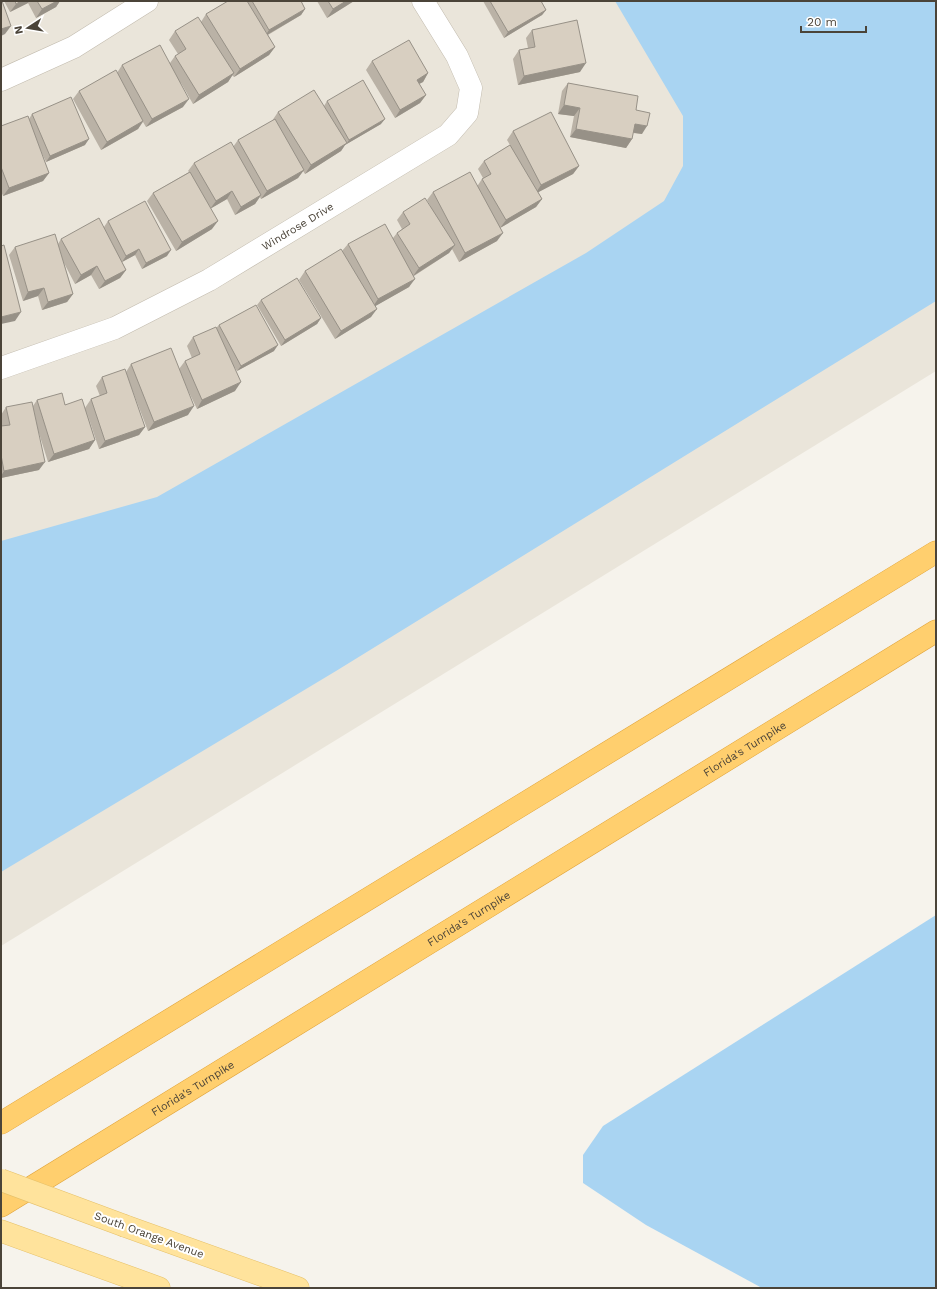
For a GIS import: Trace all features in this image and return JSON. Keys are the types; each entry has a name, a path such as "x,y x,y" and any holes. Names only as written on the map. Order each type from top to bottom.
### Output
{"highway":[{"path":"4,1119 936,552"},
{"name":"Florida's Turnpike","path":"1,1206 936,631"}],"main road":[{"name":"South Orange Avenue","path":"1,1180 298,1288"},
{"path":"1,1231 159,1288"}],"street":[{"path":"1,80 74,47 148,1"},
{"name":"Windrose Drive","path":"1,368 115,328 202,284 448,135 467,113 471,88 457,56 423,1"}],"shaded area":[{"path":"1,1 936,1 936,371 1,946"}],"water":[{"path":"615,1 936,1 936,301 336,671 1,872 1,541 157,497 586,253 664,201 683,166 683,116"},
{"path":"936,915 936,1288 762,1288 646,1225 583,1183 583,1155 603,1126"}],"building":[{"path":"1,1 11,26 1,29"},
{"path":"37,1 57,1 42,9"},
{"path":"228,1 247,1 275,47 240,69 206,14"},
{"path":"252,1 301,1 305,9 269,30"},
{"path":"328,1 346,1 333,9"},
{"path":"490,1 541,1 546,10 508,32"},
{"path":"198,17 234,73 199,95 175,56 186,49 175,31"},
{"path":"577,20 586,63 524,76 519,50 535,47 532,30"},
{"path":"409,40 428,73 417,80 426,95 400,110 372,61"},
{"path":"160,45 189,99 152,119 122,65"},
{"path":"116,70 143,121 107,142 79,91"},
{"path":"363,80 385,119 349,140 327,101"},
{"path":"568,83 638,96 636,110 650,113 647,126 635,124 632,139 576,129 580,108 564,105"},
{"path":"314,90 347,143 311,165 278,112"},
{"path":"71,97 89,139 50,156 32,114"},
{"path":"551,112 579,166 541,185 513,131"},
{"path":"28,116 49,173 9,188 1,167 1,126"},
{"path":"275,119 304,170 267,191 238,140"},
{"path":"231,142 261,195 241,207 232,191 216,201 194,163"},
{"path":"510,145 542,199 506,220 482,179 491,174 484,161"},
{"path":"190,172 218,221 182,242 153,193"},
{"path":"470,172 503,233 465,253 433,192"},
{"path":"425,198 455,245 419,268 397,233 410,224 403,212"},
{"path":"145,201 171,250 146,263 139,249 126,256 108,221"},
{"path":"99,218 126,270 105,281 97,266 81,275 61,239"},
{"path":"385,224 415,279 378,299 348,244"},
{"path":"55,234 73,294 48,302 44,288 28,292 15,247"},
{"path":"4,245 21,312 1,317 1,246"},
{"path":"341,249 377,309 341,331 305,271"},
{"path":"297,278 321,318 285,340 261,300"},
{"path":"256,305 278,345 241,366 219,325"},
{"path":"216,327 241,382 202,400 185,361 200,354 193,337"},
{"path":"171,348 194,406 154,422 131,364"},
{"path":"125,369 145,427 105,441 91,399 107,393 102,377"},
{"path":"62,393 65,405 82,399 95,440 54,454 37,400"},
{"path":"32,402 45,462 4,471 1,455 1,426 10,425 6,407"}]}
